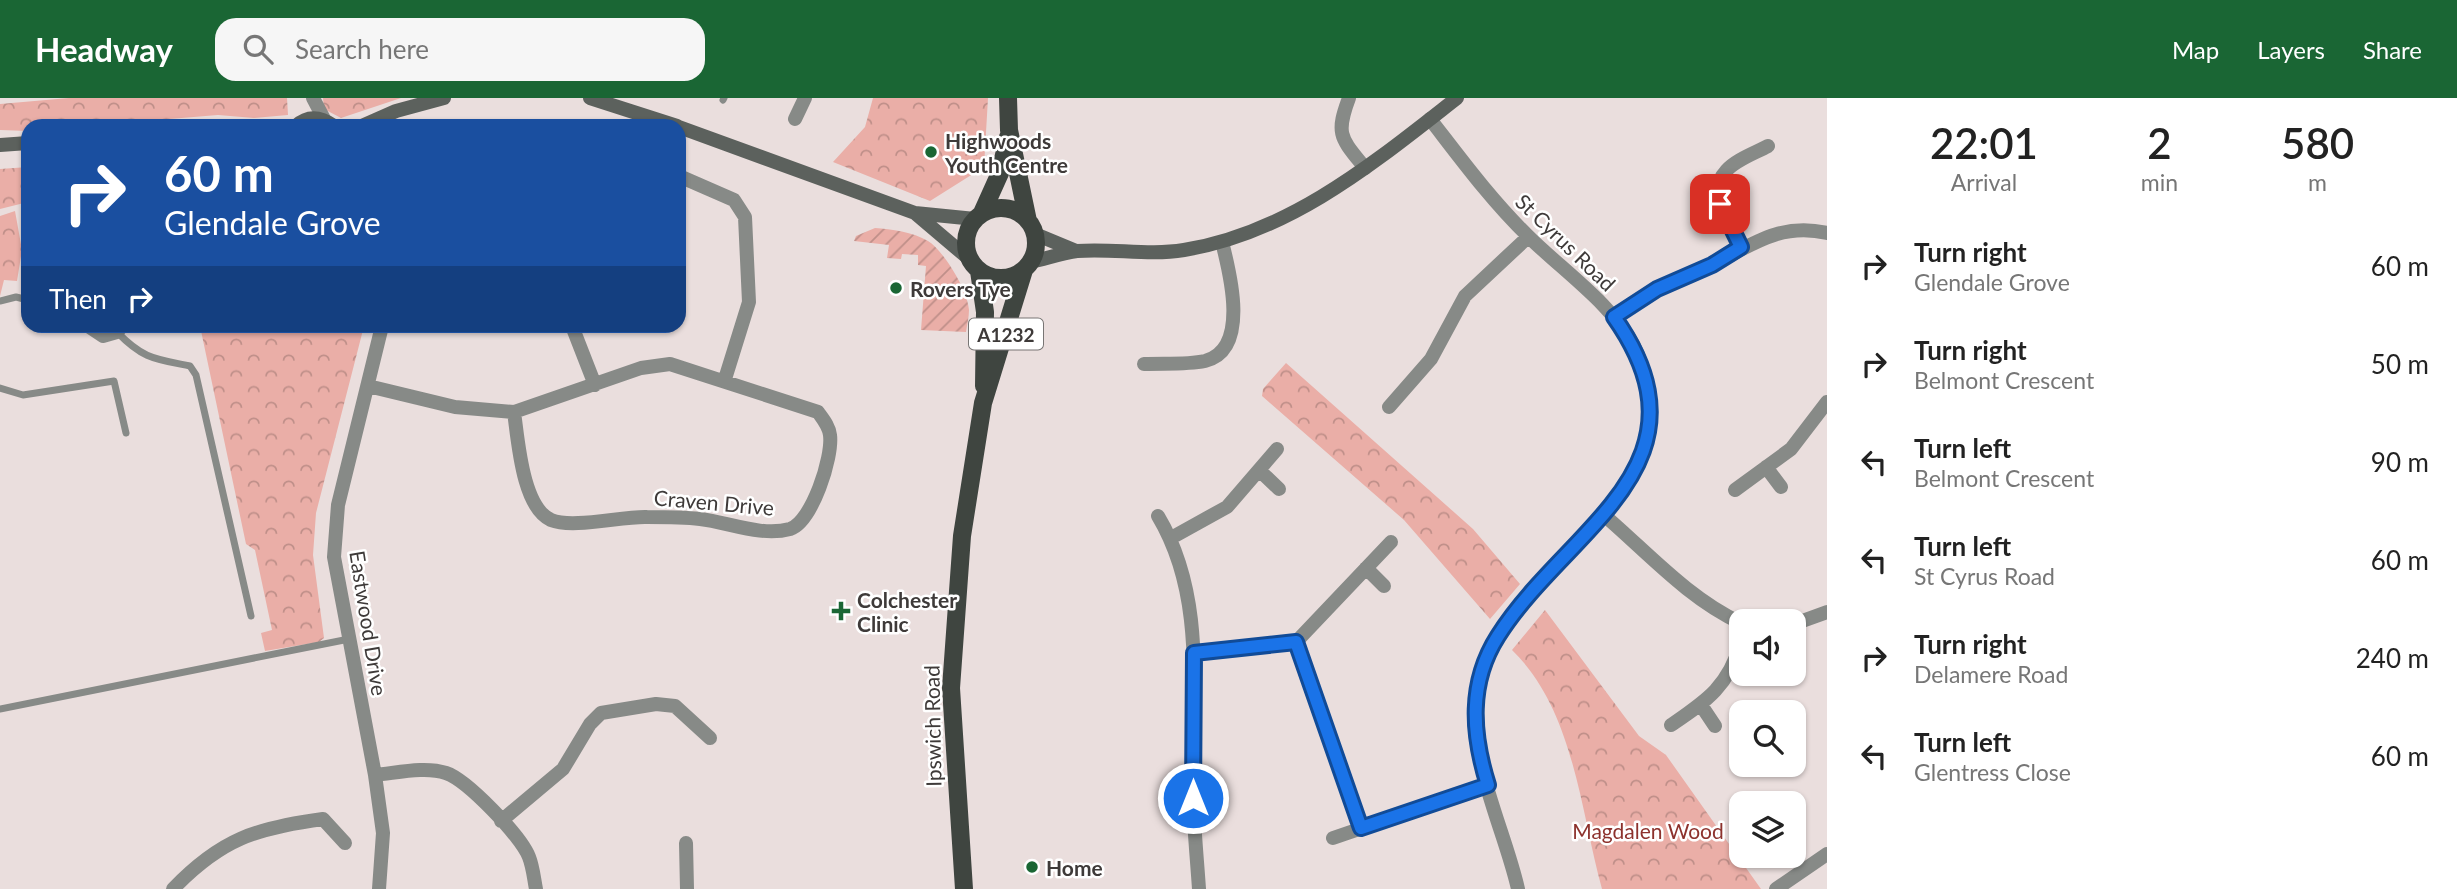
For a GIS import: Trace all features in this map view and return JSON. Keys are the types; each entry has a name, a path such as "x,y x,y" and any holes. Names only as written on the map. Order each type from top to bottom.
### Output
{"main road":[{"name":"A1232","path":"1008,98 1009,130 1036,248 1027,266"},
{"name":"A1232","path":"974,264 965,243 968,229 979,216 1000,173 1009,130"},
{"path":"979,216 1001,208 1016,211 1032,227"},
{"path":"974,264 995,278 1011,277 1027,266"},
{"name":"Ipswich Road","path":"974,264 985,312 985,397"},
{"name":"Ipswich Road","path":"964,889 951,688 966,498 985,397 1027,266"}],"street":[{"path":"302,119 312,98"},
{"path":"312,98 326,119"},
{"path":"378,119 396,111 444,98"},
{"path":"590,98 656,119"},
{"path":"794,119 805,98"},
{"path":"1349,98 1339,124 1341,134 1365,168"},
{"path":"1027,266 1076,251 1170,251 1222,242 1303,207 1365,168 1457,98"},
{"name":"St Cyrus Road","path":"1430,119 1499,207 1614,317 1632,343 1647,380 1647,425 1633,477 1605,516 1521,605 1497,636 1478,684 1474,726 1518,889"},
{"path":"686,129 915,213 979,216"},
{"path":"0,145 21,144"},
{"path":"1741,247 1720,204 1719,184 1726,171 1768,146"},
{"path":"686,179 734,200 745,217 749,302 725,379"},
{"path":"915,213 974,264"},
{"path":"1032,227 1076,251"},
{"path":"1614,317 1657,289 1712,265 1741,247 1783,231 1814,230 1827,233"},
{"path":"1389,407 1431,359 1465,296 1528,237"},
{"path":"1144,364 1206,361 1222,351 1231,335 1233,312 1222,242"},
{"name":"Eastwood Drive","path":"379,889 383,834 375,775 334,557 335,525 380,333"},
{"path":"575,333 595,385"},
{"name":"Craven Drive","path":"368,386 455,407 514,412 640,368 670,364 725,379 818,412 830,433 831,449 812,507 803,521 790,529 763,530 700,519 645,517 571,522 551,520 538,509 527,486 514,412"},
{"path":"1735,490 1791,449 1827,402"},
{"path":"1171,538 1227,507 1277,449"},
{"path":"1766,467 1781,487"},
{"path":"1259,470 1279,489"},
{"path":"1158,516 1171,538 1190,600 1194,653 1193,798 1199,889"},
{"path":"1605,516 1686,587 1729,617"},
{"path":"1194,653 1296,642 1391,542"},
{"path":"1366,568 1384,586"},
{"path":"1806,620 1827,612"},
{"path":"1296,642 1361,828"},
{"path":"1671,725 1712,697 1729,675"},
{"path":"501,821 563,769 590,724 601,713 656,704 675,706 710,738"},
{"path":"1701,705 1715,726"},
{"path":"375,775 429,770 445,772 459,780 501,821 529,856 536,889"},
{"path":"1333,838 1488,785"},
{"path":"173,889 210,855 236,838 280,825 323,819 345,843"},
{"path":"686,843 687,889"},
{"path":"1776,889 1827,853"}],"lane":[{"path":"0,301 21,299"},
{"path":"123,333 134,349 149,358 190,366 196,375 251,616"},
{"path":"0,388 23,395 114,381 126,433"},
{"path":"0,709 350,638"}],"green space":[{"path":"69,98 287,98 288,115 254,118 218,115 169,119 21,119 21,131 0,130 0,104"},
{"path":"323,98 401,98 341,118 324,109"},
{"path":"873,98 988,98 984,167 930,201 833,162 865,127"},
{"path":"21,168 21,204 0,209 0,169"},
{"path":"15,211 21,256 17,281 4,280 0,296 0,216"},
{"path":"875,228 916,235 928,241 941,253 960,282 968,302 966,332 921,330 926,266 918,265 918,255 902,254 901,259 887,258 889,245 854,241 856,236"},
{"path":"201,333 362,333 316,513 313,555 324,638 319,642 265,651 261,633 272,630 255,550 246,544"},
{"path":"1286,363 1473,529 1520,584 1490,619 1404,520 1262,396 1263,389"},
{"name":"Magdalen Wood","path":"1545,610 1639,736 1666,755 1729,844 1729,868 1746,868 1761,889 1602,889 1562,731 1533,674 1512,650"}],"place":[{"name":"Highwoods Youth Centre","path":"931,152"},
{"name":"Rovers Tye","path":"896,288"},
{"name":"Colchester Clinic","path":"841,611"},
{"name":"Home","path":"1032,867"}],"route":[{"path":"1193,798 1194,653 1296,642 1361,828 1488,785 1479,757 1474,705 1478,684 1497,636 1521,605 1605,516 1633,477 1642,451 1647,425 1647,380 1632,343 1614,317 1657,289 1712,265 1741,247 1720,204"}]}
